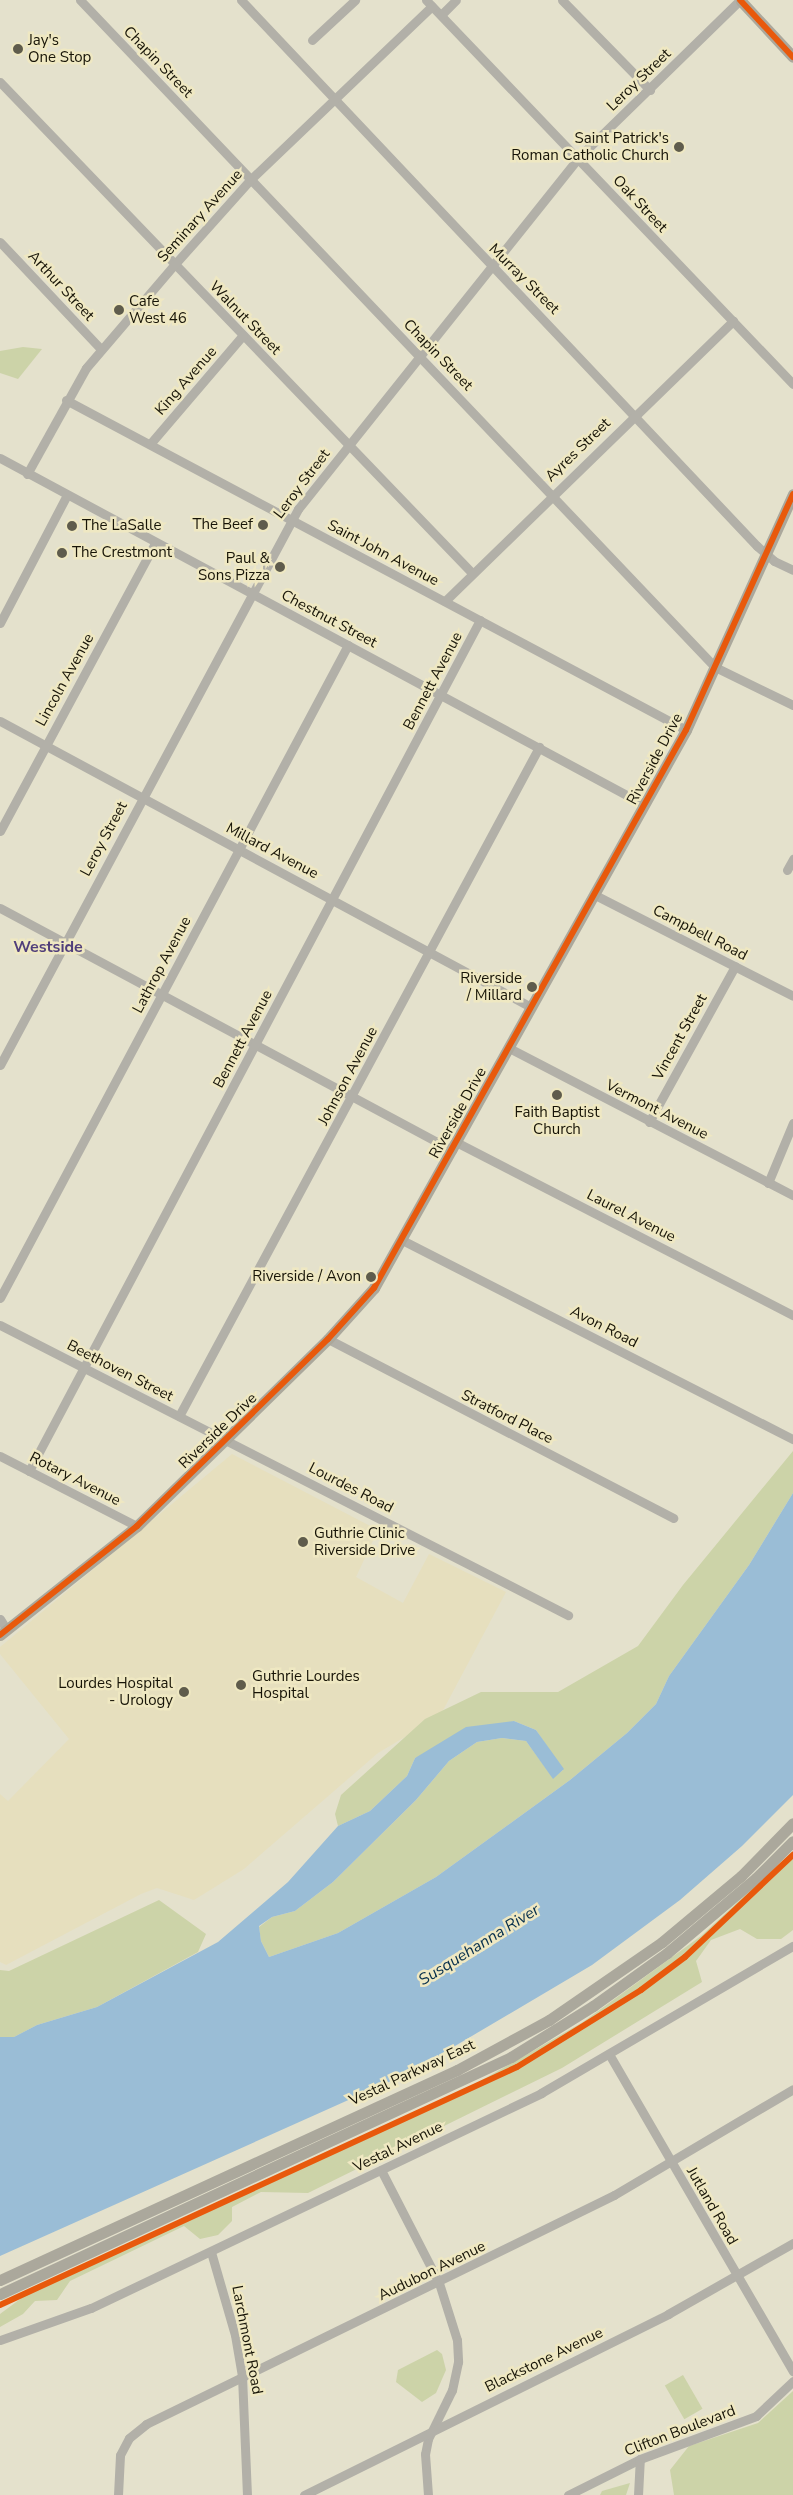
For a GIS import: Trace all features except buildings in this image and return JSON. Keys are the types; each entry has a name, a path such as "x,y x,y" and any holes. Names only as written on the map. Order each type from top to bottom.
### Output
{"main road":[{"path":"740,0 793,57"},
{"name":"Riverside Drive","path":"4,1632 137,1526 227,1441 368,1296 402,1240 686,730 793,494"},
{"name":"Vestal Parkway East","path":"0,2280 457,2070 549,2020 662,1942 741,1876 793,1823"},
{"name":"Vestal Parkway East","path":"0,2294 511,2057 593,2006 667,1953 756,1878 793,1841"}],"street":[{"name":"Chapin Street","path":"80,0 715,667 793,705"},
{"name":"Murray Street","path":"241,0 491,266 766,554 793,570"},
{"path":"312,40 355,0"},
{"path":"440,15 456,0"},
{"path":"562,0 650,90"},
{"name":"Leroy Street","path":"0,1065 250,593 291,520 578,158 650,90 740,0"},
{"name":"Seminary Avenue","path":"27,474 66,400 101,349 251,179 334,100 429,3"},
{"name":"Oak Street","path":"429,3 793,384"},
{"name":"Walnut Street","path":"0,82 472,573"},
{"name":"Arthur Street","path":"0,242 101,349"},
{"name":"Ayres Street","path":"445,601 733,321"},
{"name":"King Avenue","path":"150,444 243,335"},
{"name":"Saint John Avenue","path":"66,400 686,730"},
{"name":"Chestnut Street","path":"0,458 155,543 442,694 645,805"},
{"path":"0,623 67,495"},
{"name":"Lincoln Avenue","path":"0,831 155,543"},
{"name":"Bennett Avenue","path":"29,1471 480,620"},
{"name":"Lathrop Avenue","path":"0,1298 348,645"},
{"name":"Millard Avenue","path":"0,721 531,1007"},
{"name":"Johnson Avenue","path":"180,1416 539,747"},
{"path":"787,870 793,859"},
{"name":"Campbell Road","path":"595,895 793,996"},
{"name":"Laurel Avenue","path":"0,908 352,1097 793,1315"},
{"name":"Vincent Street","path":"649,1122 735,966"},
{"name":"Vermont Avenue","path":"508,1048 793,1195"},
{"path":"768,1183 793,1122"},
{"name":"Avon Road","path":"402,1240 793,1439"},
{"name":"Beethoven Street","path":"0,1325 227,1441"},
{"name":"Stratford Place","path":"328,1339 673,1518"},
{"name":"Lourdes Road","path":"227,1441 568,1615"},
{"name":"Rotary Avenue","path":"0,1456 137,1526"},
{"path":"0,1619 4,1632"},
{"name":"Vestal Avenue","path":"0,2340 92,2308 541,2093 793,1946"},
{"name":"Jutland Road","path":"609,2054 793,2372"},
{"name":"Audubon Avenue","path":"118,2495 120,2456 136,2432 159,2417 439,2283 672,2163 793,2089"},
{"path":"381,2170 439,2283 453,2321 458,2349 452,2390 424,2454 428,2495"},
{"name":"Blackstone Avenue","path":"304,2495 668,2314 793,2243"},
{"name":"Larchmont Road","path":"211,2252 235,2335 242,2376 247,2495"},
{"name":"Clifton Boulevard","path":"568,2495 640,2459 756,2416 793,2381"},
{"path":"638,2495 640,2459"}],"shaded area":[{"name":"Guthrie Lourdes Hospital","path":"232,1454 378,1530 356,1577 403,1603 429,1554 506,1592 440,1716 378,1753 244,1869 194,1900 157,1888 141,1894 6,1965 0,1962 0,1794 8,1801 69,1739 0,1654 0,1647"}],"green space":[{"path":"23,347 42,349 18,379 0,373 0,351"},
{"path":"793,1451 793,1493 749,1565 669,1676 656,1704 627,1733 570,1780 436,1877 338,1933 269,1957 261,1941 259,1927 272,1917 295,1911 333,1882 416,1800 449,1761 477,1742 502,1738 526,1741 553,1778 563,1770 536,1730 514,1721 415,1758 407,1776 370,1811 338,1826 335,1814 341,1795 425,1719 481,1692 558,1692 638,1646 683,1585"},
{"path":"793,1851 793,1930 781,1939 757,1939 740,1929 711,1940 696,1961 702,1982 562,2068 308,2193 261,2192 232,2207 232,2221 218,2235 200,2239 184,2226 70,2281 57,2300 35,2301 23,2314 0,2327 0,2314 39,2285 477,2083 583,2022 701,1936"},
{"path":"159,1900 206,1934 198,1952 97,2007 37,2025 14,2037 0,2037 0,1970 9,1971"},
{"path":"437,2350 442,2354 446,2370 436,2393 422,2402 396,2382 398,2370"},
{"path":"683,2375 702,2409 684,2419 665,2386"},
{"path":"793,2391 793,2495 674,2495 670,2470 689,2446 758,2423"},
{"path":"630,2483 626,2495 600,2495 602,2491"}],"water":[{"name":"Susquehanna River","path":"793,1493 793,1795 742,1846 680,1900 592,1965 411,2072 0,2256 0,2037 14,2037 37,2025 97,2007 218,1942 288,1882 338,1826 370,1811 407,1776 415,1758 466,1727 514,1721 536,1730 564,1769 553,1779 526,1741 502,1738 477,1742 449,1761 416,1800 333,1882 295,1911 272,1917 259,1926 261,1941 269,1957 338,1933 436,1877 570,1780 627,1733 656,1704 669,1676 749,1565"}],"cycle path":[{"path":"740,0 793,57"},
{"path":"0,1635 137,1526 328,1339 374,1288 686,730 793,494"},
{"path":"0,2305 517,2067 641,1990 685,1957 793,1855"}],"place":[{"name":"Jay's One Stop","path":"18,49"},
{"name":"Saint Patrick's Roman Catholic Church","path":"679,147"},
{"name":"Cafe West 46","path":"119,310"},
{"name":"The Beef","path":"263,525"},
{"name":"The LaSalle","path":"72,526"},
{"name":"The Crestmont","path":"62,553"},
{"name":"Paul & Sons Pizza","path":"280,567"},
{"name":"Riverside / Millard","path":"532,987"},
{"name":"Faith Baptist Church","path":"557,1095"},
{"name":"Riverside / Avon","path":"371,1277"},
{"name":"Guthrie Clinic Riverside Drive","path":"303,1542"},
{"name":"Guthrie Lourdes Hospital","path":"241,1685"},
{"name":"Lourdes Hospital - Urology","path":"184,1692"}],"district":[{"name":"Westside","path":"48,947"}]}
